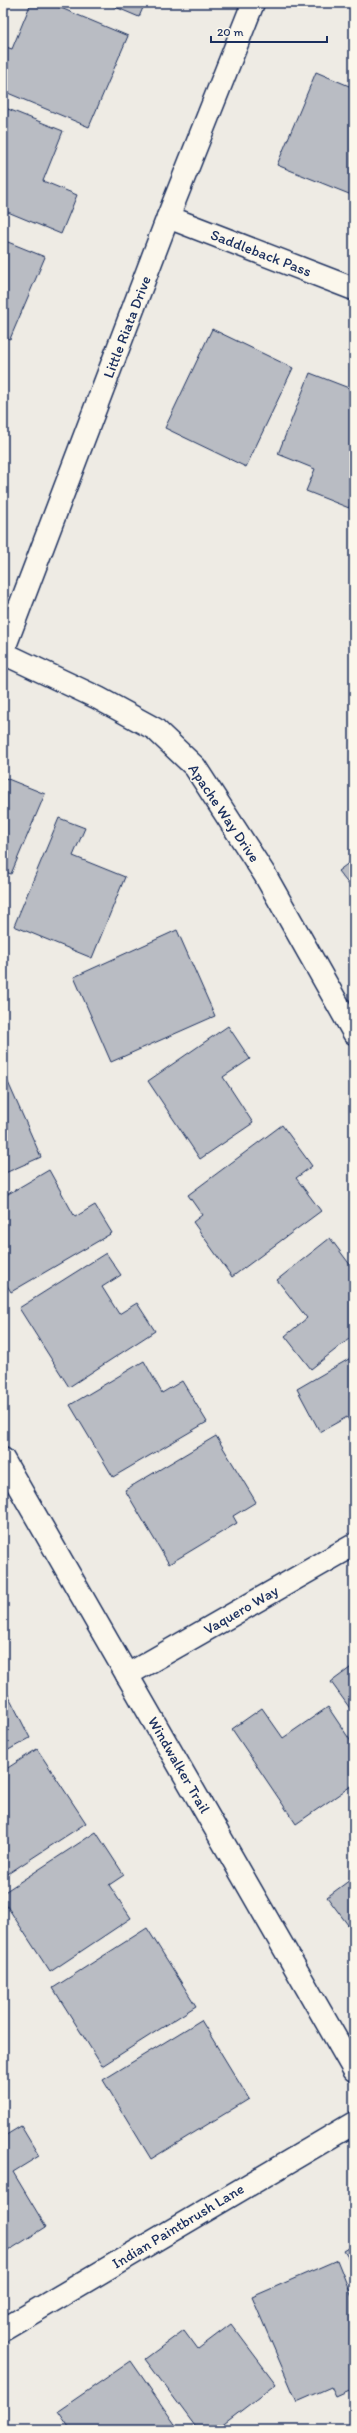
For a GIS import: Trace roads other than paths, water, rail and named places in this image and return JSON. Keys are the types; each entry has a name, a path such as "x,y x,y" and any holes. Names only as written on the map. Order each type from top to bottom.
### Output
{"street":[{"name":"Little Riata Drive","path":"3,652 168,217 253,3"},
{"name":"Saddleback Pass","path":"168,217 354,289"},
{"name":"Apache Way Drive","path":"3,652 98,698 154,729 195,766 265,875 354,1033"},
{"name":"Windwalker Trail","path":"3,1459 354,2070"},
{"name":"Vaquero Way","path":"127,1675 354,1545"},
{"name":"Indian Paintbrush Lane","path":"3,2330 354,2123"}]}
